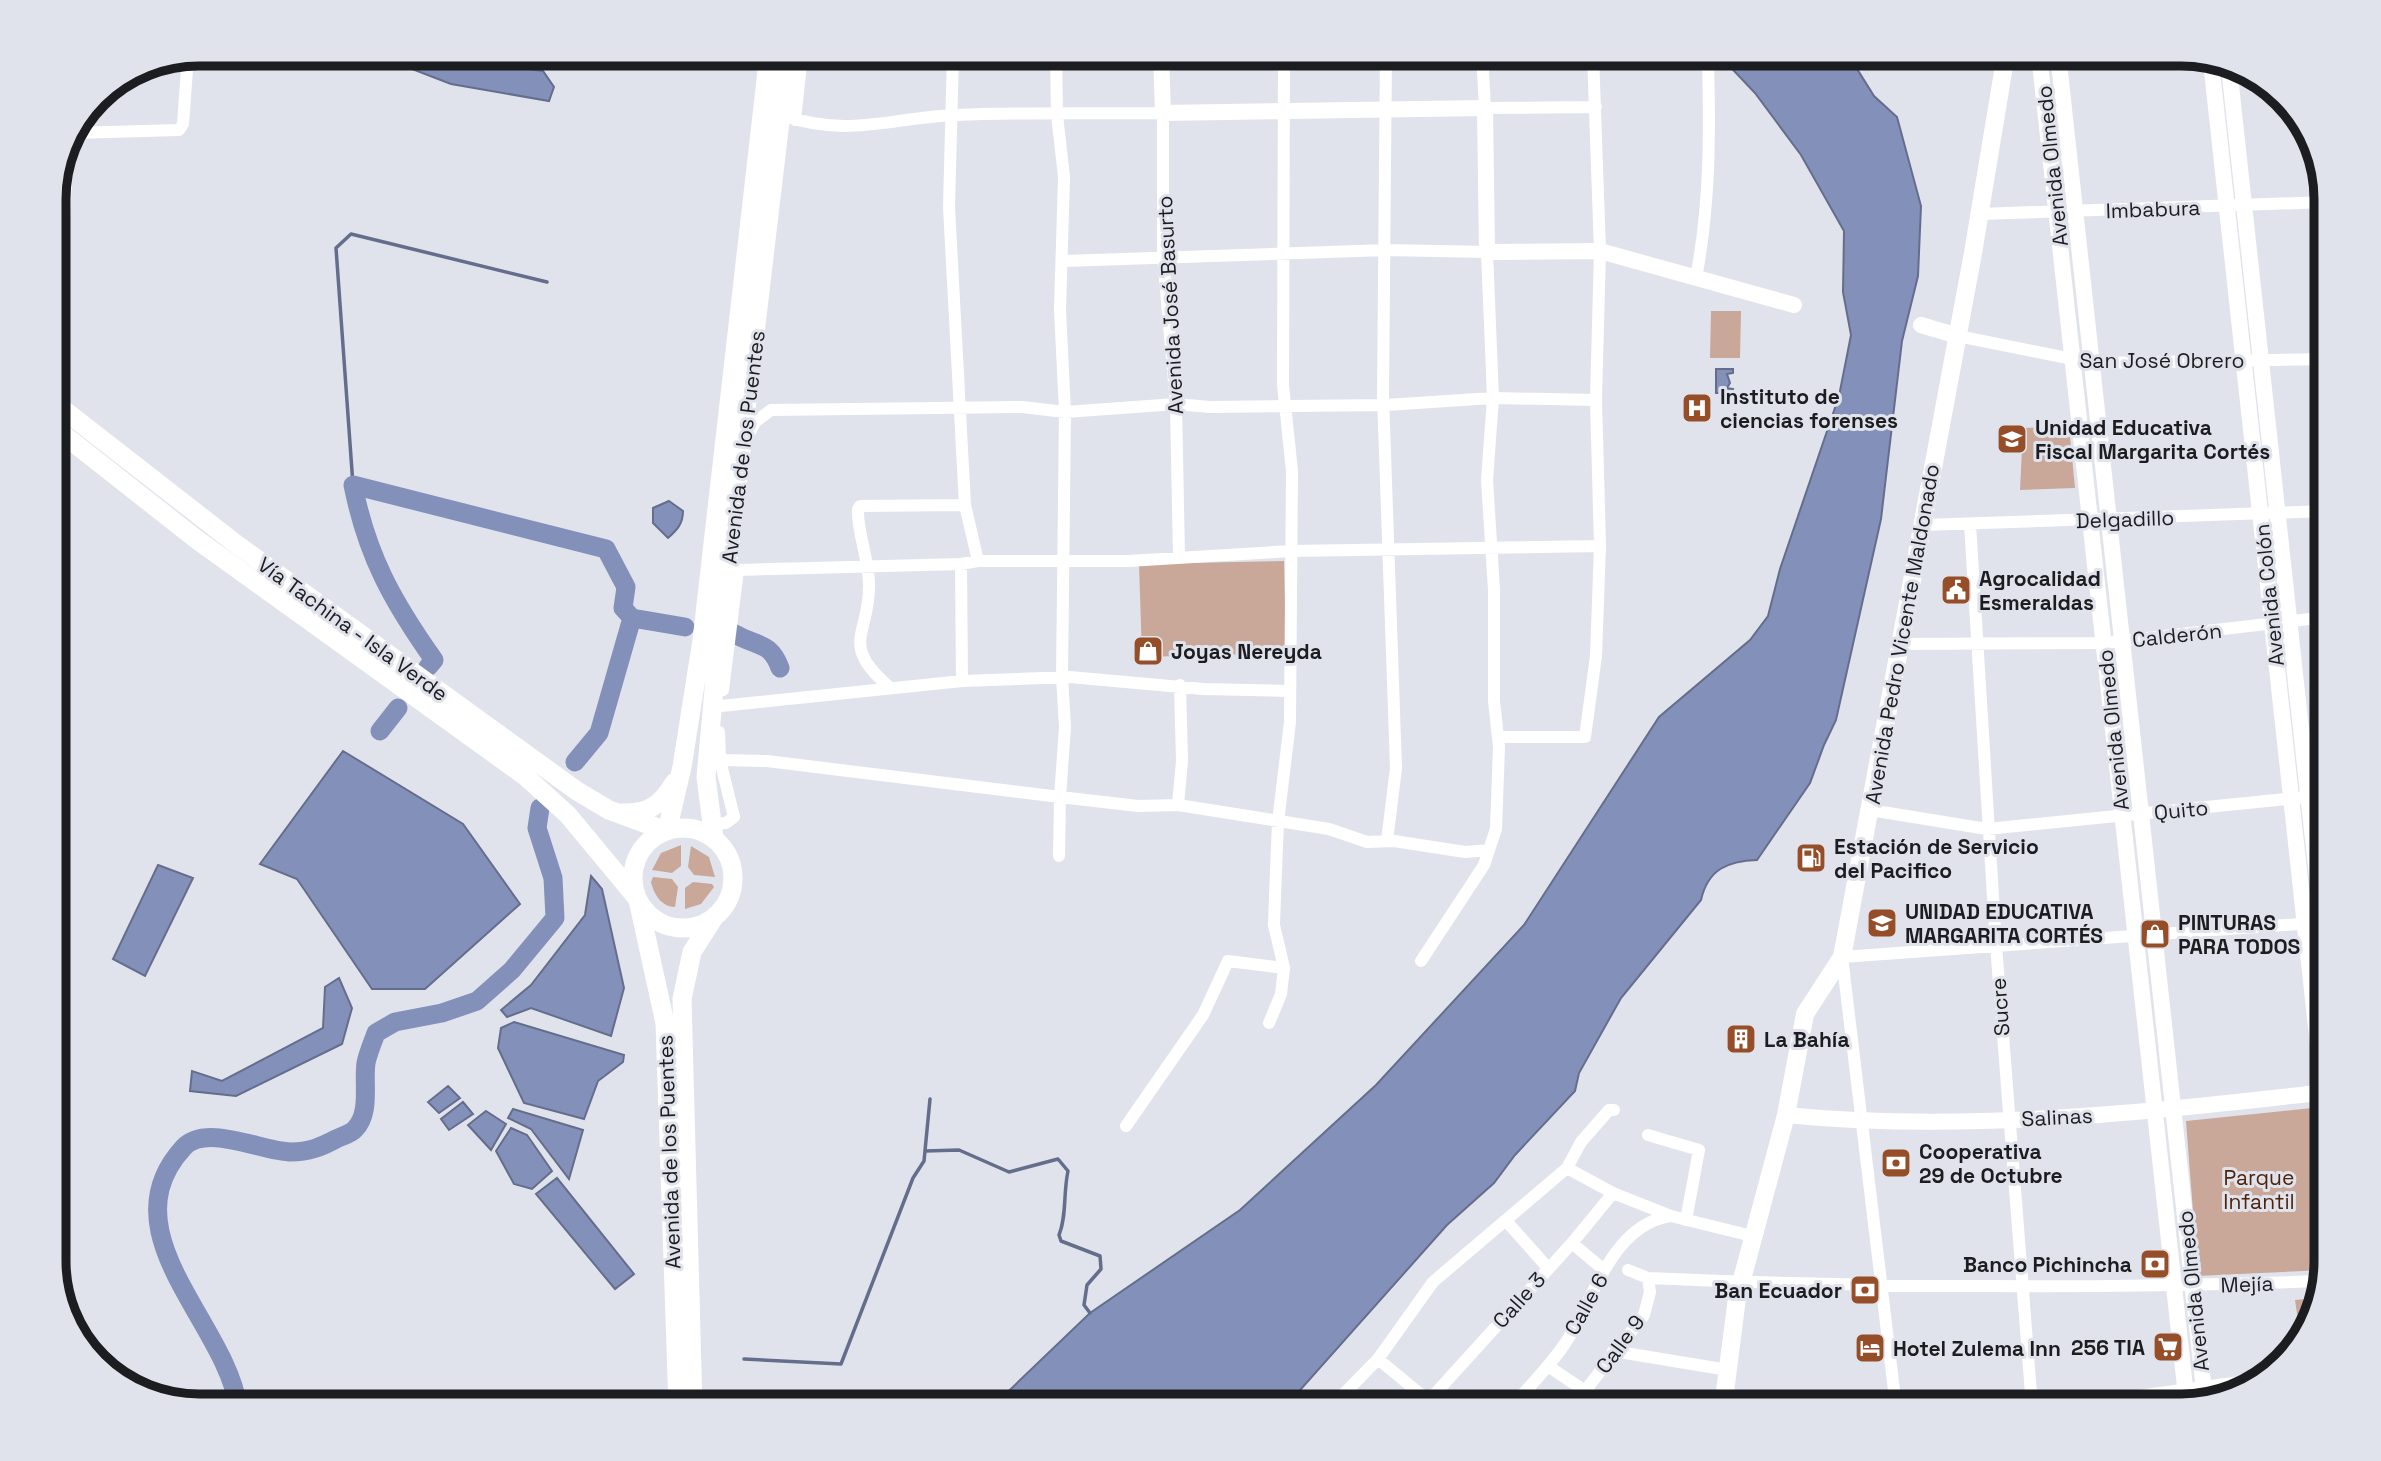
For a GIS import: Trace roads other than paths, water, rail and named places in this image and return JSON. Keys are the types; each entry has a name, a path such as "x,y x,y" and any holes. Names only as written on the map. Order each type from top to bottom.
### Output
{"main road":[{"name":"Avenida de los Puentes","path":"667,831 682,767 702,640 768,66"},
{"name":"Avenida de los Puentes","path":"713,832 706,777 733,568 742,450 788,118 788,66"},
{"name":"Avenida Pedro Vicente Maldonado","path":"1725,1394 1741,1282 1786,1115 1805,1014 1842,957 1958,336 2004,66"},
{"name":"Vía Tachina - Isla Verde","path":"67,412 236,544 547,770 609,810 667,831"},
{"name":"Vía Tachina - Isla Verde","path":"67,438 195,539 525,776 568,815 633,894"},
{"path":"609,810 636,813 653,808 667,795 682,767"},
{"path":"690,829 713,832 726,852 733,877 727,903 715,916 693,927 669,926 648,914 633,894 636,861 648,843 667,831 690,829"},
{"name":"Avenida de los Puentes","path":"633,894 659,987 665,1033 678,1394"},
{"name":"Avenida de los Puentes","path":"693,1394 682,999 692,952 715,916"}],"street":[{"path":"799,66 788,118 826,126 864,127 953,115 1596,107"},
{"path":"953,66 949,208 959,407 965,505 978,561"},
{"path":"1056,66 1057,115 1064,177 1064,261 1060,312 1065,412 1062,677 1065,727 1059,856"},
{"name":"Avenida José Basurto","path":"1161,66 1163,257 1176,404 1179,556"},
{"path":"1269,1023 1281,994 1284,968 1275,925 1278,822 1290,722 1292,471 1284,405 1284,66"},
{"path":"1386,66 1383,396 1386,405 1396,768 1387,841"},
{"path":"1420,961 1484,865 1496,829 1498,737 1494,701 1493,550 1487,480 1493,398 1483,66"},
{"path":"1498,737 1586,737 1596,656 1601,545 1596,400 1600,251 1593,66"},
{"path":"1696,278 1706,224 1710,142 1708,66"},
{"name":"Avenida Olmedo","path":"2041,66 2186,1394"},
{"name":"Avenida Olmedo","path":"2059,66 2204,1392"},
{"path":"84,133 179,130 183,124 187,67"},
{"name":"Avenida Colón","path":"2212,70 2314,1000"},
{"name":"Avenida Colón","path":"2230,76 2314,844"},
{"name":"Imbabura","path":"1980,214 2314,203"},
{"path":"1064,261 1386,250 1600,251 1794,305"},
{"path":"1921,326 1958,336"},
{"name":"San José Obrero","path":"1958,336 2092,363 2314,359"},
{"path":"742,450 755,422 771,410 877,411 1021,407 1065,412 1176,404 1210,407 1386,405 1493,398 1596,400"},
{"path":"888,687 869,670 860,648 860,633 869,585 857,512 860,506 965,505"},
{"name":"Delgadillo","path":"1923,525 2314,512"},
{"name":"Sucre","path":"1970,524 1987,829 2020,1286 2031,1394"},
{"path":"713,832 734,817 720,760 718,739 733,568 868,568 978,561 1128,561 1292,551 1493,550 1601,545"},
{"path":"961,564 962,681"},
{"name":"Calderón","path":"1901,644 1977,646 2104,643 2314,619"},
{"path":"721,706 888,687 1062,677 1203,689 1290,691"},
{"path":"1178,805 1182,761 1180,685"},
{"path":"720,760 767,761 1138,806 1178,805 1329,830 1367,842 1387,841 1465,852 1489,850"},
{"name":"Quito","path":"1870,810 1987,829 2314,796"},
{"path":"1894,1394 1842,957 2314,923"},
{"path":"1126,1126 1203,1015 1228,961 1284,968"},
{"name":"Salinas","path":"1786,1115 1863,1122 2008,1119 2155,1112 2314,1094"},
{"path":"1344,1394 1378,1359 1433,1282 1507,1222 1567,1168 1581,1142 1609,1110 1614,1110"},
{"path":"1648,1135 1699,1150 1686,1220"},
{"path":"1567,1168 1613,1193 1671,1216 1752,1236"},
{"name":"Calle 3","path":"1439,1394 1613,1193"},
{"name":"Calle 6","path":"1523,1394 1548,1366 1575,1326 1604,1270 1638,1229 1656,1219 1671,1216"},
{"path":"1507,1222 1548,1268"},
{"path":"1572,1243 1604,1270"},
{"name":"Mejía","path":"1628,1270 1648,1278 1882,1286 2193,1286 2313,1281"},
{"name":"Calle 9","path":"1584,1394 1613,1351 1644,1315 1650,1292 1648,1278"},
{"path":"1613,1351 1728,1370"},
{"path":"1378,1359 1417,1394"},
{"path":"1548,1366 1591,1394"}],"water":[{"path":"411,66 505,66 543,71 554,87 549,101 451,84 412,69"},
{"path":"1729,66 1855,66 1874,96 1897,117 1921,206 1918,276 1902,341 1881,519 1836,720 1810,783 1757,860 1737,862 1714,874 1704,889 1701,900 1621,998 1579,1073 1575,1091 1515,1155 1494,1183 1447,1225 1297,1394 1006,1394 1090,1313 1240,1210 1376,1085 1524,925 1659,717 1750,640 1768,616 1780,569 1839,396 1851,335 1843,292 1844,231 1801,155 1755,93"},
{"path":"1716,369 1733,369 1733,373 1727,374 1730,383 1727,388 1733,389 1732,393 1716,393"},
{"path":"669,501 683,511 679,526 668,538 653,523 653,508"},
{"path":"343,751 463,824 520,904 425,989 372,989 297,879 260,864"},
{"path":"158,865 193,878 145,976 113,959"},
{"path":"591,876 602,889 624,988 611,1036 531,1008 507,1017 501,1010 531,985 585,915"},
{"path":"339,978 352,1008 342,1044 236,1096 190,1091 192,1071 222,1081 323,1028 325,987"},
{"path":"514,1022 624,1055 623,1062 598,1081 584,1119 524,1103 498,1048 501,1028"},
{"path":"448,1086 460,1098 439,1113 428,1102"},
{"path":"463,1102 473,1114 449,1130 441,1119"},
{"path":"513,1109 583,1130 569,1179 531,1129 508,1118"},
{"path":"486,1111 506,1124 491,1150 468,1125"},
{"path":"511,1128 527,1135 552,1171 532,1189 514,1184 496,1151"},
{"path":"557,1178 634,1274 615,1289 536,1194"}],"waterway":[{"path":"353,485 336,248 351,234 547,282"},
{"path":"428,667 434,660 383,577 366,534 353,485 606,549 626,587 623,608 632,618 685,627"},
{"path":"575,762 599,733 632,618"},
{"path":"735,634 767,649 780,668"},
{"path":"380,731 398,708"},
{"path":"234,1394 214,1343 177,1277 163,1244 158,1212 163,1179 184,1147 194,1140 221,1138 279,1151 297,1152 320,1147 353,1131 363,1115 366,1063 376,1033 395,1022 442,1013 477,1001 512,970 555,918 553,878 537,828 540,808"},
{"path":"744,1359 841,1364 913,1178 924,1161 930,1099"},
{"path":"925,1151 959,1150 1009,1172 1058,1159 1068,1171 1059,1235 1061,1241 1100,1256 1101,1269 1087,1285 1084,1305 1090,1313"}],"place":[{"name":"Instituto de ciencias forenses","path":"1697,408"},
{"name":"Unidad Educativa Fiscal Margarita Cortés","path":"2012,439"},
{"name":"Agrocalidad Esmeraldas","path":"1956,590"},
{"name":"Joyas Nereyda","path":"1148,651"},
{"name":"Estación de Servicio del Pacifico","path":"1811,858"},
{"name":"UNIDAD EDUCATIVA MARGARITA CORTÉS","path":"1882,923"},
{"name":"PINTURAS PARA TODOS","path":"2155,934"},
{"name":"La Bahía","path":"1741,1039"},
{"name":"Cooperativa 29 de Octubre","path":"1896,1163"},
{"name":"Banco Pichincha","path":"2155,1264"},
{"name":"Ban Ecuador","path":"1865,1290"},
{"name":"256 TIA","path":"2168,1347"},
{"name":"Hotel Zulema Inn","path":"1870,1348"}],"park label":[{"name":"Parque Infantil","path":"2259,1189"}]}
